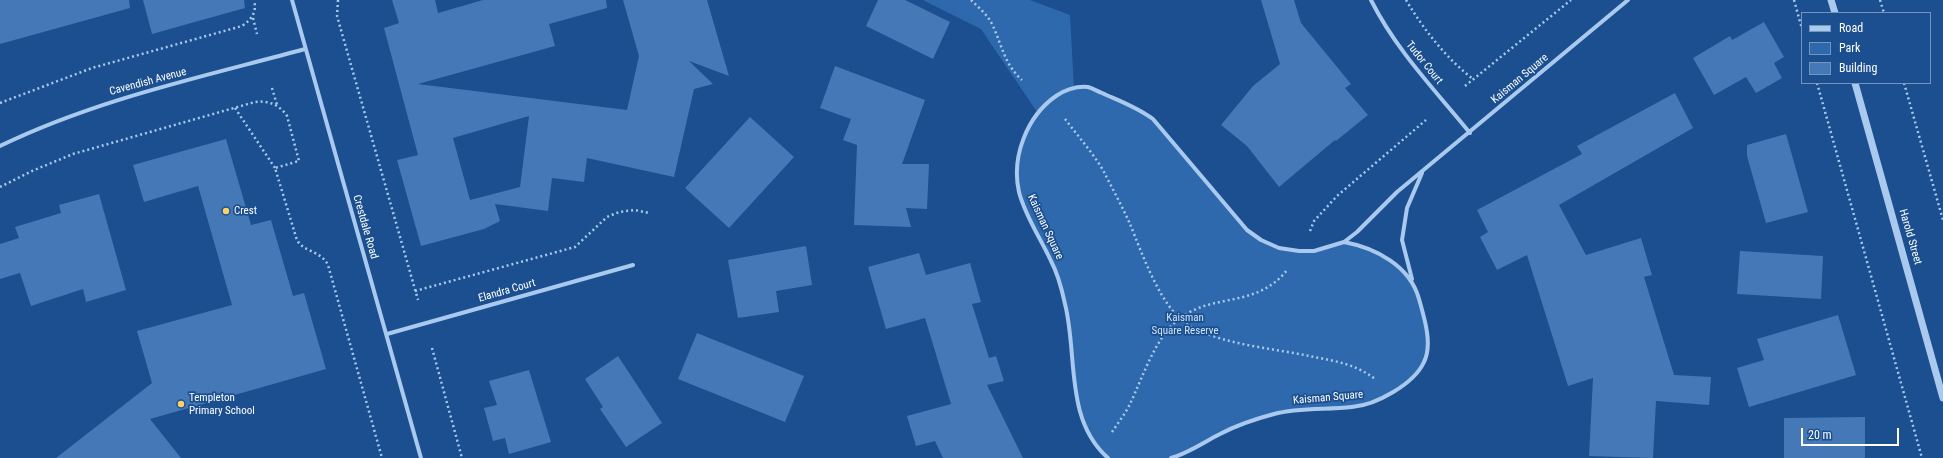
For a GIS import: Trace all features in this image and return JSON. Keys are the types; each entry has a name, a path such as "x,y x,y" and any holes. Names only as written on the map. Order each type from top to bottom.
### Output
{"street":[{"name":"Crestdale Road","path":"292,0 421,458"},
{"name":"Tudor Court","path":"1371,0 1384,24 1405,55 1470,132"},
{"name":"Kaisman Square","path":"1108,458 1099,450 1082,420 1077,401 1071,330 1065,304 1052,262 1019,192 1017,177 1019,155 1023,139 1031,122 1047,103 1062,93 1074,88 1088,88 1138,108 1153,119 1247,230 1261,240 1279,248 1299,251 1314,251 1344,242 1357,232 1397,192 1628,0"},
{"path":"1831,0 1835,12"},
{"name":"Cavendish Avenue","path":"0,146 33,130 119,99 306,49"},
{"name":"Harold Street","path":"1855,84 1943,398"},
{"name":"Kaisman Square","path":"1171,458 1186,452 1234,427 1276,413 1292,410 1354,407 1369,403 1391,393 1417,372 1425,362 1427,330 1402,240 1407,208 1423,170"},
{"name":"Kaisman Square","path":"1344,242 1364,247 1383,256 1403,271 1413,284"},
{"name":"Elandra Court","path":"387,334 633,266"}],"path":[{"path":"0,103 92,68 242,26 252,18 255,9 254,0"},
{"path":"338,0 337,16 418,300"},
{"path":"971,0 985,14 993,25 1004,55 1013,72 1022,80"},
{"path":"1406,0 1447,56 1473,79"},
{"path":"1466,86 1571,0"},
{"path":"1794,0 1801,25"},
{"path":"1880,0 1884,12"},
{"path":"252,18 257,34"},
{"path":"1817,84 1922,458"},
{"path":"1904,84 1943,220"},
{"path":"272,88 277,106"},
{"path":"0,187 32,171 73,154 260,101 266,101 283,110 299,161 275,168"},
{"path":"235,108 275,168 297,241 304,247 320,254 328,265 382,458"},
{"path":"1065,120 1086,145 1102,169 1129,224 1146,264 1159,288 1180,319 1190,327 1215,336 1252,345 1338,361 1350,365 1368,373 1391,393"},
{"path":"1308,234 1314,221 1336,196 1426,120"},
{"path":"415,291 575,247 607,217 619,212 635,210 649,213"},
{"path":"1110,434 1129,405 1155,351 1180,319 1205,306 1244,298 1263,291 1275,284 1290,266"},
{"path":"432,348 462,458"}],"green space":[{"name":"Kaisman Square Reserve","path":"923,0 1030,0 1070,15 1074,88 1088,87 1153,119 1247,230 1279,248 1315,251 1337,244 1353,244 1390,261 1413,284 1427,330 1427,352 1417,372 1391,393 1354,407 1292,410 1247,422 1171,458 1108,458 1089,435 1077,401 1073,348 1060,283 1025,208 1017,177 1023,139 1037,112 981,29"}],"building":[{"path":"0,0 129,0 130,8 0,44"},
{"path":"143,0 244,0 245,8 152,34"},
{"path":"392,0 435,0 438,13 483,0 606,0 607,8 549,24 555,46 418,84 627,110 639,56 623,0 707,0 729,76 689,61 713,84 694,89 674,177 587,158 584,182 552,178 548,211 495,204 500,221 484,229 421,246 397,160 418,155 384,28 399,23","holes":["529,116 520,187 470,200 453,138"]},
{"path":"878,0 905,0 950,22 933,59 866,26"},
{"path":"1261,0 1294,0 1301,23 1351,84 1345,88 1368,115 1336,141 1335,140 1279,187 1247,146 1221,125 1253,86 1280,64"},
{"path":"1764,22 1784,57 1774,63 1782,78 1756,93 1746,77 1714,95 1693,58 1730,36 1732,40"},
{"path":"835,66 925,100 902,164 929,164 927,209 906,208 911,227 854,225 857,145 843,140 851,119 820,108"},
{"path":"1675,93 1693,128 1559,205 1586,255 1641,238 1652,275 1644,277 1674,375 1711,377 1709,405 1656,401 1653,458 1589,456 1593,378 1568,386 1527,255 1497,270 1480,237 1488,232 1477,210 1582,154 1577,146"},
{"path":"750,117 794,157 729,228 685,188"},
{"path":"1786,134 1808,212 1766,223 1747,156 1747,145"},
{"path":"226,139 251,225 271,220 293,296 304,293 326,369 150,419 181,458 56,458 152,383 137,331 232,305 198,186 144,202 133,165"},
{"path":"99,194 126,290 86,302 83,289 31,306 20,273 0,279 0,244 19,238 15,227 61,213 59,205"},
{"path":"806,246 812,285 776,291 779,312 738,318 728,260"},
{"path":"1740,251 1823,256 1821,299 1737,294"},
{"path":"919,253 926,275 970,263 981,302 972,304 989,358 996,356 1004,381 987,385 1023,458 943,458 935,441 916,446 907,416 951,404 925,318 886,329 868,267"},
{"path":"1838,315 1856,375 1749,407 1737,368 1764,360 1757,339"},
{"path":"697,333 804,376 785,422 678,379"},
{"path":"618,356 662,423 626,447 600,409 603,407 585,379"},
{"path":"529,370 551,442 509,454 505,438 493,441 484,408 497,405 489,381"},
{"path":"1865,417 1865,458 1784,458 1784,418"}],"place":[{"name":"Crest","path":"226,211"},
{"name":"Templeton Primary School","path":"181,404"}]}
